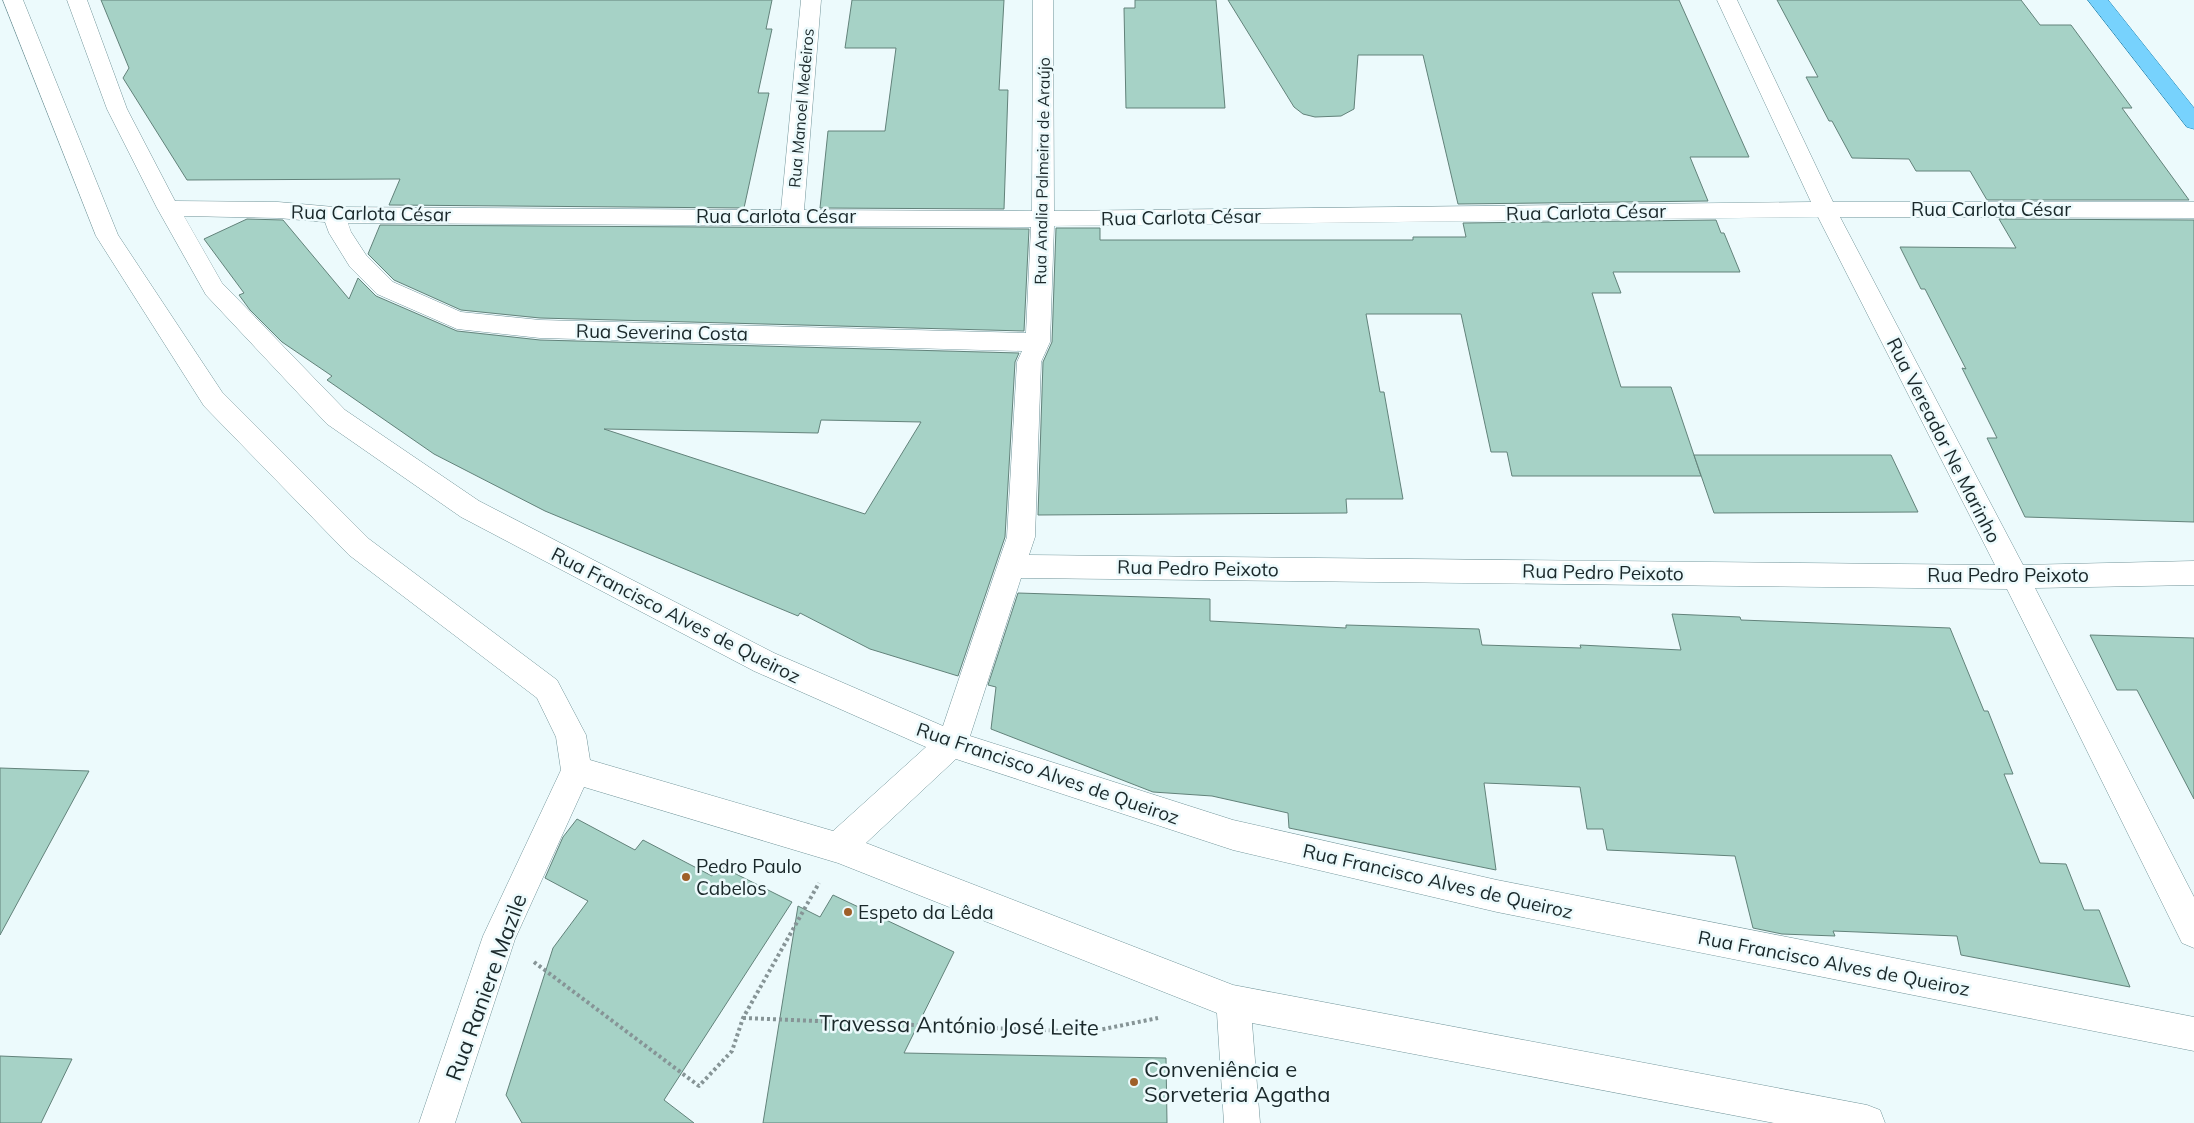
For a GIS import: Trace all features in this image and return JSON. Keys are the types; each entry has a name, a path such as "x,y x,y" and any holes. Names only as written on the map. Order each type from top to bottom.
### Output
{"main road":[{"path":"2098,0 2194,122"}],"street":[{"path":"13,0 107,236 213,398 359,547 547,689 571,736 576,770 838,848 1232,1002 1867,1123"},
{"name":"Rua Francisco Alves de Queiroz","path":"76,0 117,109 168,208 214,289 336,417 470,509 764,662 952,744 1233,835 1507,898 2194,1034"},
{"name":"Rua Manoel Medeiros","path":"792,216 811,0"},
{"name":"Rua Analia Palmeira de Araújo","path":"952,744 1021,537 1029,362 1038,342 1044,219 1044,0"},
{"name":"Rua Vereador Ne Marinho","path":"1727,0 1825,209 2015,577 2194,931"},
{"name":"Rua Carlota César","path":"168,208 278,210 334,214 1044,219 1825,209 2194,210"},
{"name":"Rua Severina Costa","path":"334,214 340,233 358,261 385,288 457,320 540,329 1038,342"},
{"name":"Rua Pedro Peixoto","path":"1012,566 2015,577 2194,573"},
{"path":"838,848 899,790 952,744"},
{"name":"Rua Raniere Mazile","path":"437,1123 500,936 576,770"},
{"path":"1232,1002 1242,1123"}],"path":[{"path":"500,936 699,1086 732,1051 742,1018 838,848"},
{"name":"Travessa António José Leite","path":"742,1018 1089,1032 1166,1016"}],"building":[{"path":"101,0 772,0 766,29 772,29 758,93 769,93 744,208 389,205 400,179 187,180 123,78 129,68"},
{"path":"852,0 1004,0 999,90 1008,90 1004,209 820,208 828,131 885,131 896,48 845,48"},
{"path":"1135,0 1216,0 1225,108 1126,108 1124,8 1135,8"},
{"path":"1228,0 1679,0 1749,157 1690,157 1708,201 1458,204 1423,55 1358,55 1354,109 1341,116 1315,117 1303,114 1294,107"},
{"path":"1777,0 2021,0 2040,25 2071,25 2132,108 2122,108 2189,200 1987,200 1970,171 1916,171 1909,159 1852,158 1832,121 1829,121 1806,77 1818,77"},
{"path":"247,219 283,220 349,299 358,278 376,296 457,331 540,340 1019,353 1015,362 1005,537 958,676 870,649 800,613 798,616 545,511 434,454 327,380 332,376 282,342 250,310 239,295 244,293 204,239","holes":["821,420 921,422 865,514 604,429 818,433"]},
{"path":"1999,219 2194,220 2194,522 2025,517 1987,438 1997,438 1962,368 1966,369 1925,289 1921,289 1900,247 2016,248"},
{"path":"1716,220 1721,233 1724,233 1740,272 1613,272 1621,293 1592,293 1621,387 1671,387 1701,476 1512,476 1507,452 1491,452 1461,314 1366,314 1380,392 1384,392 1403,499 1346,499 1347,513 1038,515 1043,362 1052,342 1056,228 1100,228 1100,240 1413,240 1413,237 1466,237 1463,223"},
{"path":"380,225 1029,229 1024,331 540,318 461,310 394,280 368,254"},
{"path":"1694,455 1891,455 1918,512 1714,513"},
{"path":"1018,593 1210,599 1210,621 1346,628 1346,625 1479,629 1482,645 1581,648 1580,645 1681,650 1672,614 1740,617 1741,620 1950,628 1984,711 1988,711 2013,774 2004,774 2040,863 2066,864 2084,910 2099,910 2130,987 1961,955 1957,936 1833,931 1835,936 1782,934 1753,928 1735,856 1607,850 1603,829 1587,829 1580,787 1484,783 1496,870 1289,828 1288,813 1212,796 1153,792 991,729 996,687 988,685"},
{"path":"2090,635 2194,638 2194,799 2137,690 2117,690"},
{"path":"0,768 89,771 0,935"},
{"path":"577,819 635,850 643,840 712,876 718,865 792,902 664,1100 694,1123 522,1123 506,1095 553,948 588,901 545,878 563,837"},
{"path":"833,895 954,952 904,1053 1166,1058 1167,1123 763,1123 798,906 820,917"},
{"path":"0,1056 72,1059 41,1123 0,1123"}],"place":[{"name":"Pedro Paulo Cabelos","path":"686,877"},
{"name":"Espeto da Lêda","path":"848,912"},
{"name":"Conveniência e Sorveteria Agatha","path":"1134,1082"}]}
